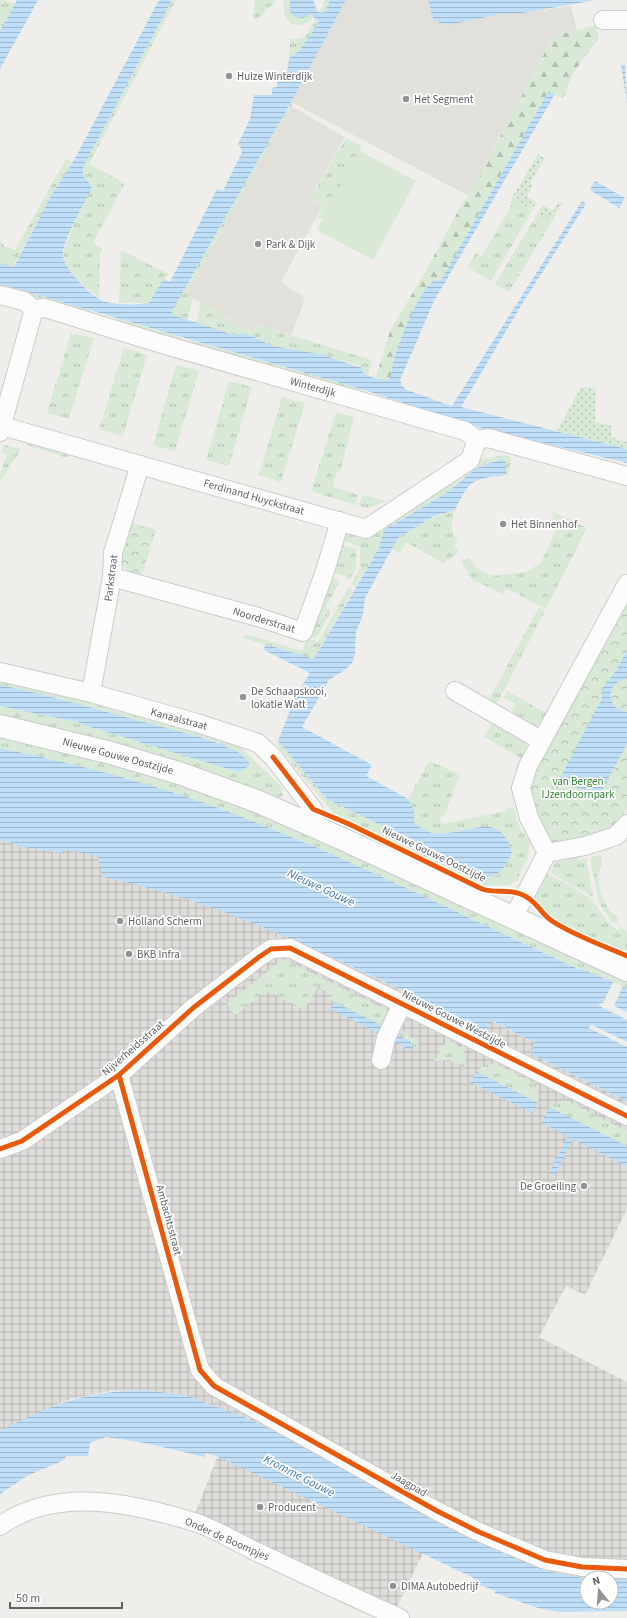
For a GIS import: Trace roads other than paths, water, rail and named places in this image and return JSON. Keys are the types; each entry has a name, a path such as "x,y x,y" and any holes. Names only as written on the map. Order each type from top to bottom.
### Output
{"main road":[{"name":"Nieuwe Gouwe Oostzijde","path":"0,726 111,753 179,773 260,802 627,970"}],"street":[{"path":"603,20 627,20"},
{"name":"Winterdijk","path":"0,295 24,301 34,309 45,308 155,342 465,431 478,440 488,438 627,476"},
{"path":"1,429 34,309"},
{"name":"Ferdinand Huyckstraat","path":"1,429 140,465 366,529 470,460 478,440"},
{"name":"Parkstraat","path":"91,693 112,577 113,553 140,465"},
{"name":"Noorderstraat","path":"112,577 258,617 302,632 325,571 340,521"},
{"path":"547,853 529,818 521,788 528,766 627,584"},
{"name":"Kanaalstraat","path":"0,672 91,693 197,723 258,744 273,757 313,809 313,825"},
{"path":"455,691 542,741"},
{"path":"547,853 585,846 616,836 627,824"},
{"path":"513,918 547,853"},
{"name":"Nieuwe Gouwe Westzijde","path":"270,949 290,948 627,1116"},
{"name":"Nijverheidsstraat","path":"0,1149 22,1140 119,1075 193,1008 270,949"},
{"path":"381,1060 389,1033 402,1004"},
{"name":"Ambachtsstraat","path":"119,1075 200,1370"},
{"name":"Jaagpad","path":"200,1370 214,1386 436,1511 479,1532 545,1560 582,1567 627,1569"},
{"name":"Onder de Boompjes","path":"0,1526 35,1508 62,1501 84,1501 133,1507 192,1521 400,1618"}],"water":[{"path":"17,0 38,0 0,69 0,31"},
{"path":"159,0 172,0 83,168 83,174 91,185 91,189 67,238 63,254 67,267 86,289 100,300 106,302 138,304 149,303 164,279 170,282 217,189 223,191 242,152 240,146 237,146 250,119 254,95 272,95 272,88 277,87 278,72 287,73 289,58 299,51 319,22 311,15 302,18 293,16 290,11 290,0 313,0 317,11 322,13 326,10 330,0 346,0 294,97 172,311 173,315 234,335 245,333 273,346 320,354 362,368 363,373 371,377 388,380 390,378 393,363 403,333 413,310 431,283 435,280 441,280 548,92 555,94 434,301 400,380 402,386 407,390 452,406 582,201 586,204 522,304 461,407 627,449 627,463 478,427 364,390 0,284 0,264 14,267 51,196 73,162"},
{"path":"428,0 596,0 523,13 500,14 450,25 433,20"},
{"path":"621,64 625,65 627,104"},
{"path":"595,181 625,198 619,208 590,190"},
{"path":"503,459 506,462 506,475 486,478 473,482 465,492 455,510 434,516 398,538 365,598 363,615 356,632 355,653 352,663 346,669 329,680 302,727 372,765 366,776 408,799 414,811 414,822 426,831 438,834 487,827 497,830 506,838 512,853 500,872 487,877 327,799 278,741 296,695 310,673 264,650 265,644 314,659 379,548 384,530 445,494 475,469"},
{"path":"627,650 627,679 620,681 615,685 610,695 615,706 620,710 627,712 627,744 598,798 560,778 602,698 604,686 616,671"},
{"path":"0,685 37,693 207,739 238,752 249,762 248,766 238,772 78,722 0,706"},
{"name":"Nieuwe Gouwe","path":"0,748 116,775 184,796 235,814 334,855 578,969 579,968 613,982 603,1003 600,1003 599,1006 627,1020 627,1042 592,1025 590,1025 589,1028 627,1047 627,1101 531,1054 535,1043 493,1021 486,1031 299,942 252,922 154,889 103,877 97,856 65,849 64,853 16,846 10,842 0,841"},
{"path":"623,986 627,988 627,1012 614,1006"},
{"path":"334,1002 387,1028 383,1036 331,1009"},
{"path":"394,1033 410,1041 413,1048 409,1050 390,1039"},
{"path":"477,1072 538,1103 533,1113 470,1082"},
{"path":"549,1107 627,1146 627,1167 573,1139 554,1176 549,1173 568,1136 542,1123"},
{"name":"Kromme Gouwe","path":"143,1390 185,1395 251,1420 301,1444 472,1539 546,1571 579,1577 579,1610 619,1610 619,1580 627,1579 627,1611 559,1612 538,1608 495,1593 495,1591 475,1583 476,1579 219,1457 206,1453 205,1457 145,1443 106,1437 90,1443 88,1456 67,1456 62,1461 27,1476 0,1494 0,1431 36,1413 68,1401 103,1393"}],"place":[{"name":"Huize Winterdijk","path":"229,76"},
{"name":"Het Segment","path":"406,99"},
{"name":"Park & Dijk","path":"258,244"},
{"name":"Het Binnenhof","path":"503,524"},
{"name":"De Schaapskooi, lokatie Watt","path":"243,697"},
{"name":"Holland Scherm","path":"120,921"},
{"name":"BKB Infra","path":"129,954"},
{"name":"De Groeiling","path":"584,1186"},
{"name":"Producent","path":"260,1507"},
{"name":"DIMA Autobedrijf","path":"393,1586"}],"park label":[{"name":"van Bergen IJzendoornpark","path":"578,787"}]}
